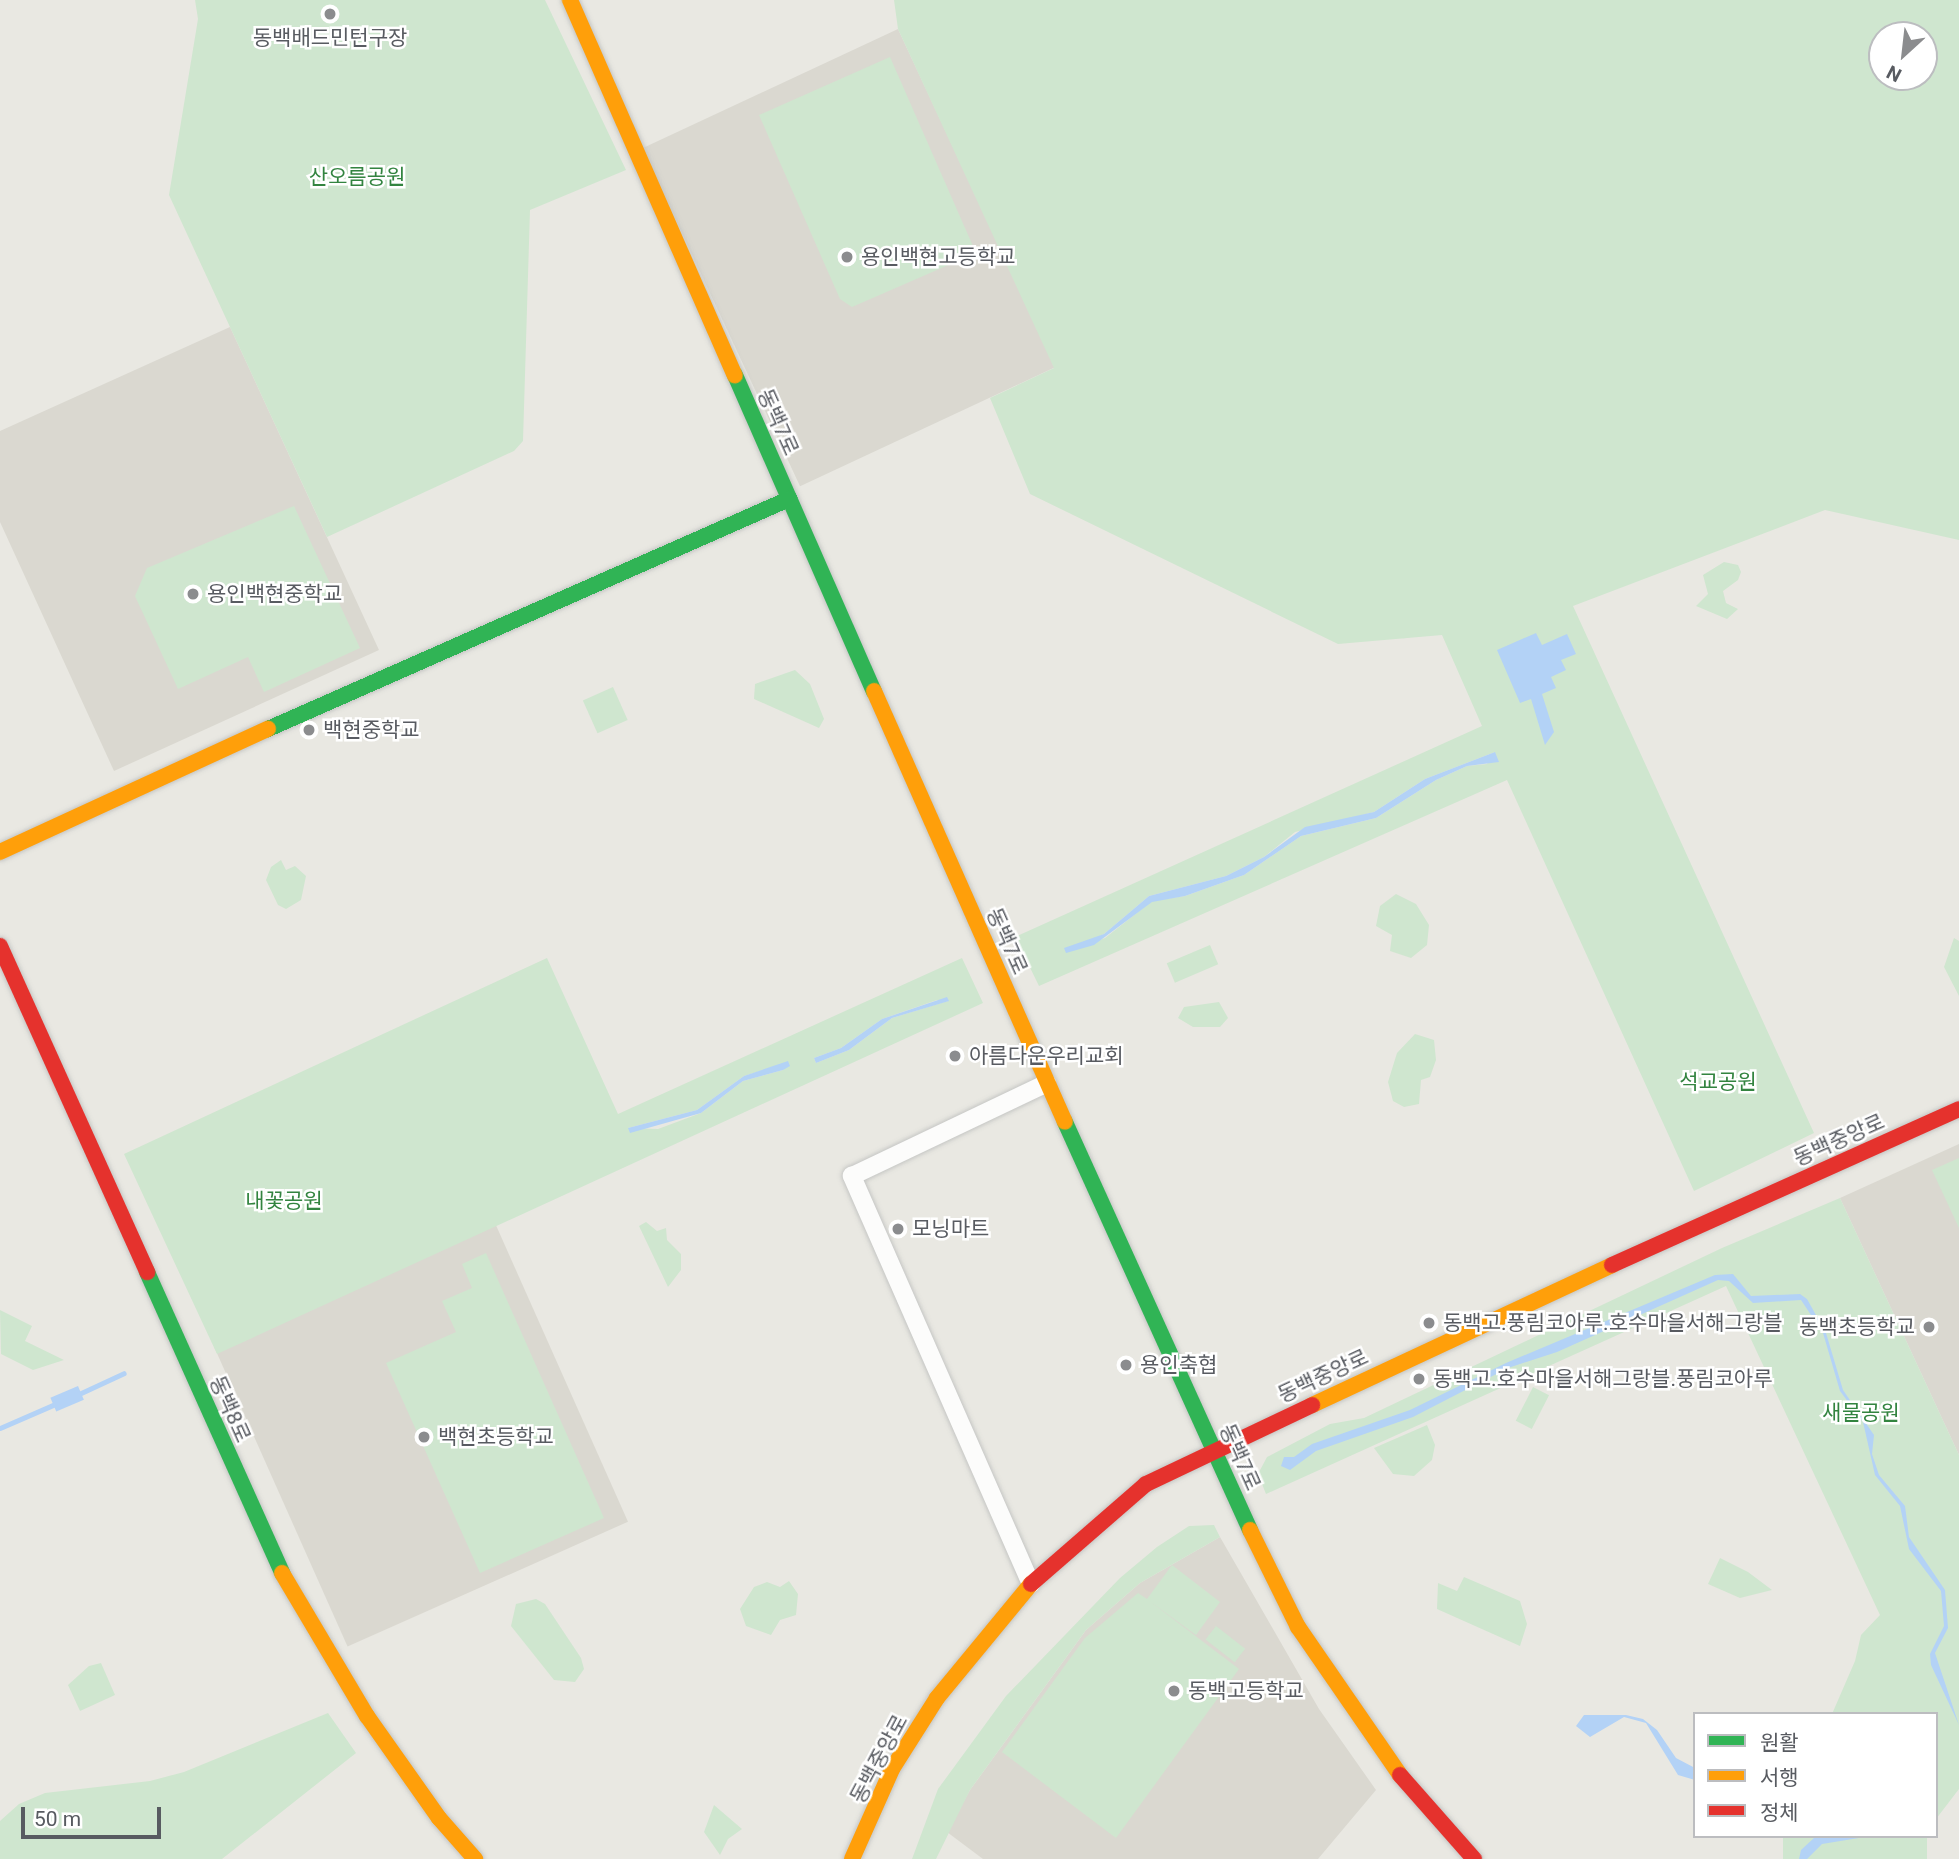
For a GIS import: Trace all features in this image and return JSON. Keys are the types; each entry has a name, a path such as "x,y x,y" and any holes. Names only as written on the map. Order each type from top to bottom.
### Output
{"street":[{"name":"동백7로","path":"570,0 1047,1083 1214,1451 1298,1627 1395,1769 1474,1859"},
{"path":"0,852 402,667 789,499"},
{"name":"동백8로","path":"0,946 287,1584 367,1716 439,1818 475,1859"},
{"path":"1031,1584 852,1176 1047,1083"},
{"name":"동백중앙로","path":"852,1859 892,1769 937,1698 1031,1584 1146,1483 1507,1312 1959,1109"}],"shaded area":[{"name":"용인백현고등학교","path":"898,29 1056,367 800,486 642,148"},
{"name":"용인백현중학교","path":"230,327 379,650 114,771 0,522 0,431"},
{"name":"동백초등학교","path":"1959,1144 1959,1455 1840,1198"},
{"name":"백현초등학교","path":"495,1223 628,1522 348,1647 215,1348"},
{"name":"동백고등학교","path":"1220,1537 1319,1709 1376,1790 1318,1859 983,1859 947,1832 970,1790 1086,1630 1140,1583"}],"green space":[{"name":"산오름공원","path":"195,0 545,0 626,170 530,210 523,441 514,451 327,537 169,195 198,19"},
{"name":"석교공원","path":"894,0 1959,0 1959,540 1825,510 1573,606 1814,1133 1694,1191 1507,780 1039,986 1015,937 1482,726 1442,635 1338,644 1030,494 990,398 1054,368 898,29","holes":["1495,752 1487,764 1467,766 1436,780 1376,818 1301,836 1244,875 1185,896 1152,901 1105,938 1066,952 1104,934 1149,896 1226,876 1264,857 1295,832 1374,812 1425,779"]},
{"path":"890,57 976,253 852,307 840,299 759,115"},
{"path":"294,506 360,648 264,692 248,657 178,689 135,596 147,568"},
{"path":"1724,562 1738,565 1741,572 1738,580 1723,591 1726,603 1738,609 1727,619 1696,606 1708,594 1703,575"},
{"path":"795,670 810,684 824,719 819,728 754,699 755,684"},
{"path":"613,687 628,720 597,733 583,700"},
{"path":"281,860 286,870 295,866 306,876 301,900 286,909 278,905 266,880 271,867"},
{"path":"1396,894 1416,904 1429,925 1427,945 1411,958 1390,951 1392,935 1376,926 1380,906"},
{"path":"1954,938 1959,941 1959,996 1944,967"},
{"path":"1210,945 1218,964 1175,983 1167,963"},
{"name":"내꽃공원","path":"547,958 618,1114 962,958 983,1003 217,1354 124,1154","holes":["937,1000 948,1001 892,1018 849,1050 816,1063 814,1058 841,1048 882,1019","788,1062 783,1070 743,1081 701,1113 658,1129 628,1128 697,1110 744,1076"]},
{"path":"1219,1002 1228,1018 1220,1027 1193,1027 1178,1018 1184,1007"},
{"path":"1415,1034 1434,1040 1436,1060 1430,1077 1421,1080 1419,1104 1404,1107 1393,1101 1388,1082 1397,1053"},
{"path":"1959,1158 1959,1228 1932,1170"},
{"name":"새물공원","path":"1840,1198 1959,1455 1959,1789 1938,1816 1938,1712 1833,1712 1855,1661 1861,1635 1880,1615 1726,1286 1266,1494 1258,1474 1267,1457 1330,1424 1364,1418 1722,1248"},
{"path":"646,1222 657,1231 666,1228 667,1240 681,1254 681,1270 668,1287 639,1226"},
{"path":"486,1253 604,1518 480,1573 386,1363 456,1332 442,1301 472,1288 462,1264"},
{"path":"0,1310 32,1326 25,1341 64,1360 33,1370 1,1354"},
{"path":"1533,1387 1549,1395 1532,1429 1516,1421"},
{"path":"1427,1425 1435,1445 1432,1460 1414,1476 1393,1474 1374,1448"},
{"path":"1214,1525 1220,1537 1140,1583 1086,1630 970,1790 936,1859 912,1859 938,1789 1006,1696 1120,1578 1157,1547 1189,1526"},
{"path":"1720,1558 1748,1572 1772,1590 1740,1598 1708,1584"},
{"path":"1172,1565 1220,1602 1196,1635 1148,1600 1239,1669 1116,1838 1002,1752 1085,1638 1138,1593 1147,1599"},
{"path":"1464,1577 1520,1601 1527,1624 1520,1646 1437,1609 1438,1583 1457,1591"},
{"path":"789,1581 798,1594 796,1615 780,1620 771,1635 746,1626 740,1609 754,1587 767,1582 780,1587"},
{"path":"536,1599 545,1604 581,1658 584,1669 575,1682 554,1680 511,1626 516,1604"},
{"path":"1216,1626 1245,1649 1235,1662 1206,1639"},
{"path":"101,1663 115,1695 80,1711 68,1685 89,1666"},
{"path":"328,1713 356,1753 222,1859 0,1859 0,1821 19,1804 45,1793 150,1781 184,1772"},
{"path":"714,1805 742,1829 728,1839 720,1855 704,1832"},
{"path":"1783,1838 1927,1838 1927,1859 1783,1859"}],"water":[{"path":"1536,633 1542,645 1567,634 1576,654 1561,660 1566,670 1551,677 1556,688 1542,694 1554,732 1545,745 1531,699 1520,703 1497,650"},
{"path":"1495,752 1499,762 1467,766 1436,780 1376,818 1301,836 1244,875 1185,896 1152,902 1094,945 1066,953 1064,948 1104,934 1149,896 1226,876 1264,857 1305,827 1374,812 1425,779"},
{"path":"947,997 949,1001 892,1018 849,1050 816,1063 814,1058 841,1048 882,1019"},
{"path":"788,1061 790,1066 783,1070 743,1081 701,1113 630,1133 628,1128 697,1110 744,1076"},
{"path":"1733,1274 1751,1296 1800,1294 1807,1299 1826,1333 1843,1390 1874,1435 1872,1454 1879,1475 1905,1506 1909,1537 1945,1590 1948,1628 1935,1653 1959,1725 1931,1665 1930,1654 1944,1626 1941,1591 1909,1549 1900,1506 1875,1475 1863,1422 1840,1391 1823,1333 1801,1300 1753,1303 1729,1281 1718,1280 1557,1352 1508,1368 1413,1417 1316,1451 1290,1470 1281,1466 1284,1457 1294,1457 1312,1444 1410,1410 1506,1363 1715,1275"},
{"path":"78,1386 84,1400 56,1412 50,1398"},
{"path":"1584,1715 1626,1715 1643,1719 1657,1730 1676,1758 1693,1767 1693,1779 1678,1775 1646,1723 1624,1717 1590,1737 1576,1726"},
{"path":"1814,1838 1859,1838 1822,1844 1807,1859 1799,1859 1801,1850"}],"waterway":[{"path":"81,1393 124,1373"},
{"path":"0,1428 53,1405"}],"traffic: fast":[{"path":"735,375 874,691"},
{"path":"268,729 789,499"},
{"path":"1065,1122 1250,1530"},
{"path":"147,1272 282,1573"}],"traffic: slow":[{"path":"570,0 735,375"},
{"path":"874,691 1065,1122"},
{"path":"0,852 268,729"},
{"path":"1312,1405 1612,1265"},
{"path":"1250,1530 1298,1627 1400,1775"},
{"path":"282,1573 367,1716 439,1818 475,1859"},
{"path":"852,1859 892,1769 937,1698 1031,1584"}],"traffic: jam":[{"path":"0,946 147,1272"},
{"path":"1612,1265 1959,1109"},
{"path":"1031,1584 1146,1484 1312,1405"},
{"path":"1400,1775 1474,1859"}],"place":[{"name":"동백배드민턴구장","path":"330,14"},
{"name":"용인백현고등학교","path":"847,257"},
{"name":"용인백현중학교","path":"193,594"},
{"name":"백현중학교","path":"309,730"},
{"name":"아름다운우리교회","path":"955,1056"},
{"name":"모닝마트","path":"898,1229"},
{"name":"동백고.풍림코아루.호수마을서해그랑블","path":"1429,1323"},
{"name":"동백초등학교","path":"1929,1327"},
{"name":"용인축협","path":"1126,1365"},
{"name":"동백고.호수마을서해그랑블.풍림코아루","path":"1419,1379"},
{"name":"백현초등학교","path":"424,1437"},
{"name":"동백고등학교","path":"1174,1691"}]}
